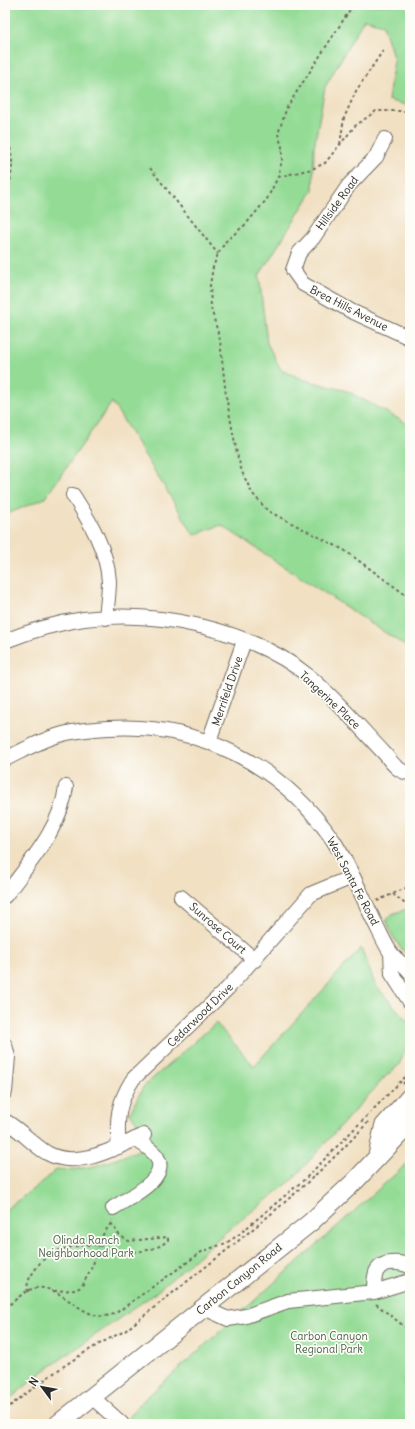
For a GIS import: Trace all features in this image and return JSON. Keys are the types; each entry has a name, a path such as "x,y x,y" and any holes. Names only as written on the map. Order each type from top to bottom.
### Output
{"main road":[{"path":"377,1159 384,1126 402,1095"},
{"name":"Carbon Canyon Road","path":"58,1424 311,1222 377,1159 410,1123"}],"street":[{"name":"Hillside Road","path":"293,270 299,253 313,238 349,185 376,156 385,138"},
{"name":"Brea Hills Avenue","path":"293,270 303,284 351,311 410,338"},
{"path":"73,495 90,522 107,568 109,581 106,618"},
{"name":"Tangerine Place","path":"5,641 32,631 84,619 133,617 204,626 272,653 310,678 385,754 394,766 404,773 410,773"},
{"name":"Merrifeld Drive","path":"209,741 244,641"},
{"name":"West Santa Fe Road","path":"5,759 30,746 63,734 93,729 129,727 162,730 209,741 252,762 276,779 300,800 333,841 391,954 410,972"},
{"path":"5,896 41,846 58,818 64,804 66,787"},
{"name":"Cedarwood Drive","path":"119,1147 117,1131 119,1108 126,1090 133,1079 175,1040 255,960 311,894 352,877"},
{"name":"Sunrose Court","path":"182,897 255,960"},
{"name":"West Santa Fe Road","path":"391,954 392,974 410,1002"},
{"path":"5,1045 8,1056 5,1092"},
{"path":"5,1121 38,1146 57,1158 83,1158 119,1147 140,1137 160,1163 158,1173 152,1182 113,1208"},
{"path":"374,1292 375,1275 378,1268 394,1262 410,1266"},
{"path":"204,1308 228,1319 246,1316 288,1301 374,1292 410,1281"},
{"path":"92,1397 122,1424"}],"path":[{"path":"353,5 286,107 278,134 282,148 282,160 278,177 268,199 246,224 226,241 218,254 213,266 210,285 211,308 220,340 226,396 237,454 242,472 252,493 268,511 344,550 410,598"},
{"path":"340,146 344,118 356,91 384,49"},
{"path":"278,177 312,169 325,163 355,126 376,111 410,111"},
{"path":"5,137 10,144 12,160 5,210"},
{"path":"150,168 218,254"},
{"path":"375,902 410,886"},
{"path":"393,894 404,903 410,902"},
{"path":"53,1291 87,1312 95,1315 107,1316 116,1313 203,1251 226,1243 237,1236 306,1178 410,1072"},
{"path":"402,1095 410,1076"},
{"path":"5,1410 61,1368 100,1344 125,1331 280,1206 315,1175 373,1118"},
{"path":"5,1308 36,1288 53,1291 76,1290 82,1286 93,1265 97,1245 112,1223 113,1208"},
{"path":"28,1292 26,1285 28,1279 37,1267 53,1252 72,1247 97,1245 111,1250 128,1252 160,1246 168,1240 168,1237 129,1241 120,1236 112,1223"},
{"path":"374,1292 373,1301 410,1331"}],"green space":[{"path":"5,5 410,5 410,106 388,100 394,60 383,24 364,19 325,87 314,147 313,190 259,276 267,343 281,370 305,380 347,391 410,425 410,649 221,525 194,535 112,402 45,498 5,515"},
{"path":"410,908 410,960 393,937 386,920 392,914"},
{"name":"Olinda Ranch Neighborhood Park","path":"361,948 376,986 410,1024 410,1046 404,1053 399,1065 385,1077 291,1181 233,1226 154,1294 41,1373 5,1403 5,1210 45,1180 57,1169 69,1170 105,1163 152,1145 130,1113 143,1087 216,1023 254,1066"},
{"name":"Carbon Canyon Regional Park","path":"410,1161 410,1424 125,1424 138,1405"}]}
